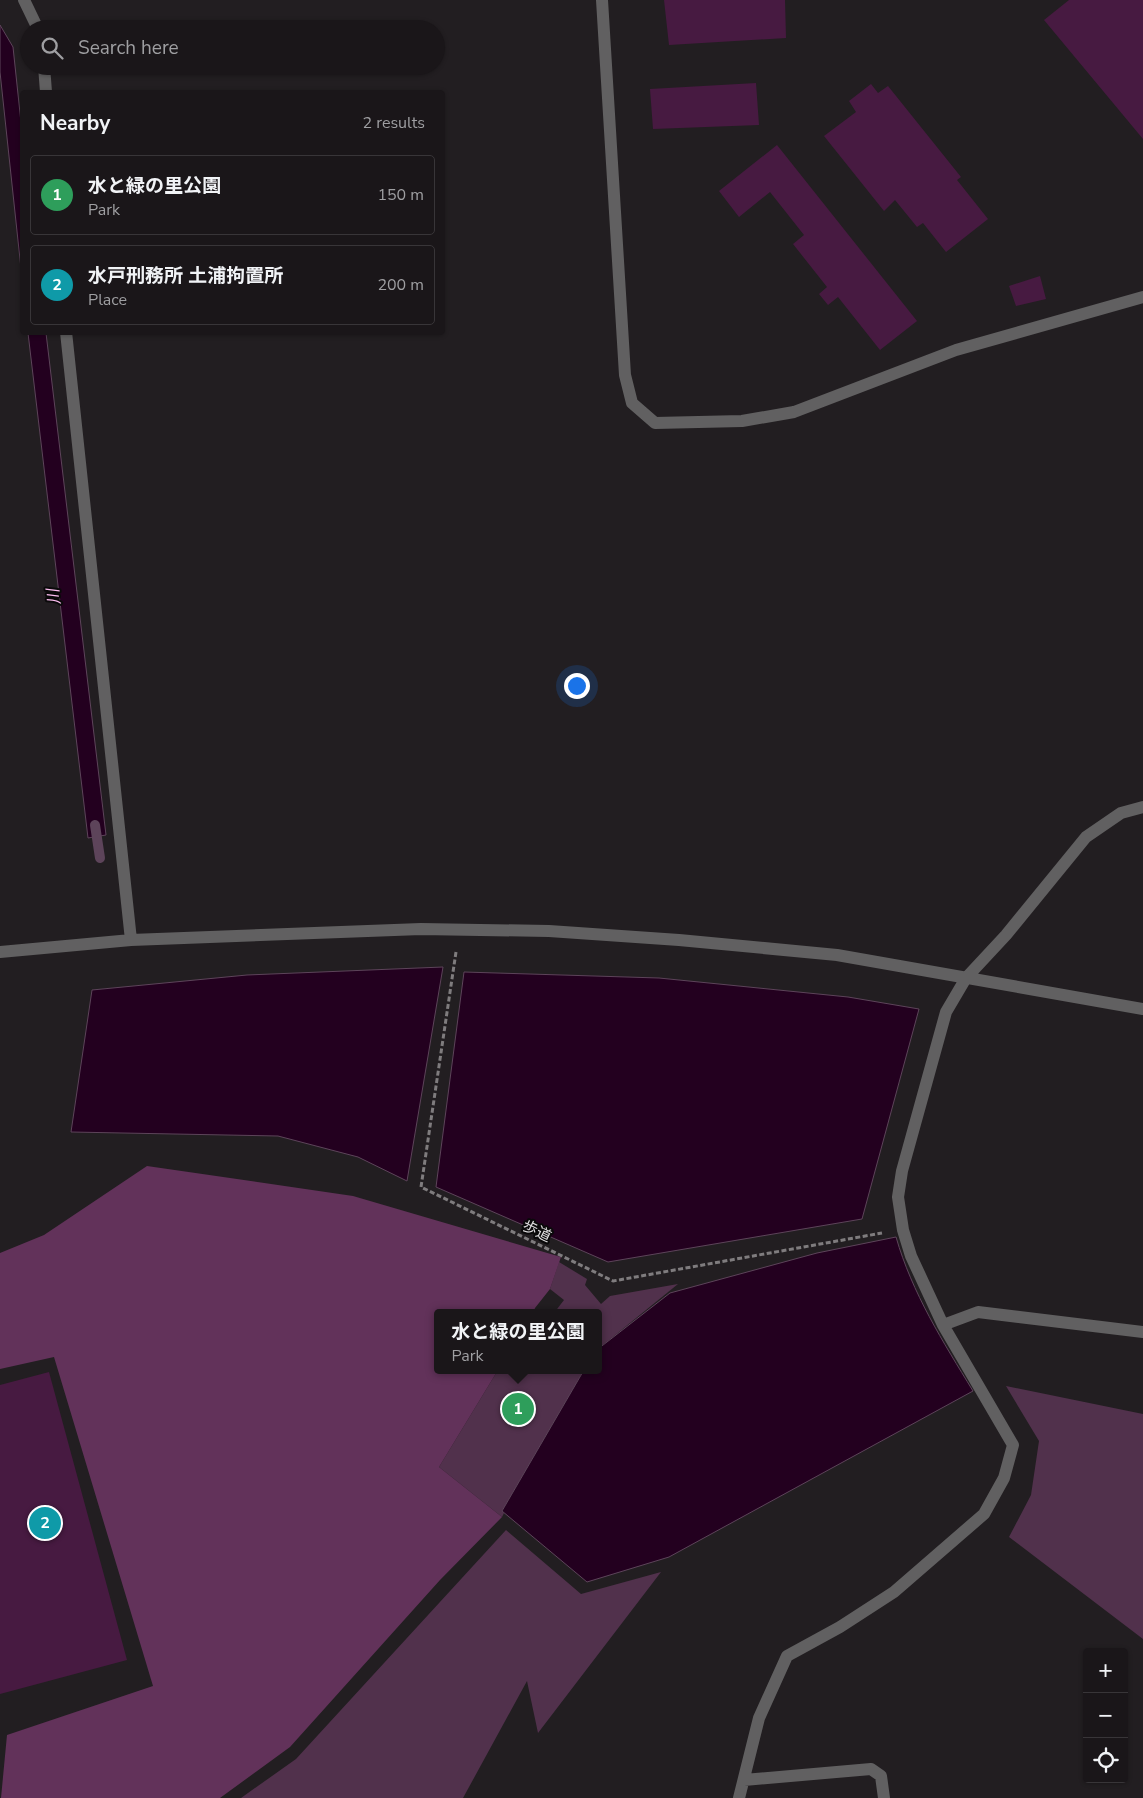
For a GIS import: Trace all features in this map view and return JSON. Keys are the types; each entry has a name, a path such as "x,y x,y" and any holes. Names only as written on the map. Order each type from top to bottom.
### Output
{"street":[{"path":"24,0 34,20"},
{"path":"602,0 625,375 632,403 655,424 742,421 794,412 956,350 1143,297"},
{"path":"45,75 46,90"},
{"path":"66,335 131,940"},
{"path":"739,1798 759,1718 787,1656 840,1627 894,1592 984,1514 1004,1478 1014,1445 943,1325 911,1256 903,1230 898,1197 902,1171 946,1012 966,978 1006,935 1086,837 1121,814 1143,807"},
{"path":"0,952 131,940 421,929 549,931 679,940 827,954 1143,1009"},
{"path":"943,1325 978,1312 1143,1332"},
{"path":"744,1780 872,1770 881,1776 884,1798"}],"path":[{"name":"歩道","path":"460,929 421,1187 613,1281 903,1230"}],"shaded area":[{"path":"0,25 13,47 20,113 20,259 0,72"},
{"path":"28,335 46,335 106,835 88,838"},
{"path":"443,967 407,1181 358,1157 278,1136 71,1132 92,990 247,975"},
{"path":"464,972 659,978 848,997 919,1009 862,1219 608,1262 436,1187"},
{"path":"147,1166 353,1196 561,1257 550,1289 535,1309 434,1309 434,1374 496,1374 439,1467 502,1517 440,1580 290,1747 220,1798 1,1798 7,1735 153,1686 54,1357 0,1369 0,1253 44,1235"},
{"path":"896,1237 919,1297 973,1391 669,1557 587,1582 502,1511 582,1374 602,1374 602,1346 670,1293 817,1253"},
{"path":"559,1262 587,1279 585,1285 601,1304 610,1296 678,1284 602,1346 602,1309 557,1309 564,1300 550,1289"},
{"path":"496,1374 582,1374 502,1511 504,1513 502,1517 439,1467"},
{"path":"1006,1386 1143,1414 1143,1639 1009,1537 1031,1495 1039,1441"},
{"path":"506,1530 581,1594 661,1572 538,1733 527,1681 463,1798 241,1798 296,1759"}],"building":[{"path":"664,0 785,0 786,38 669,45"},
{"path":"1069,0 1143,0 1143,139 1044,20"},
{"path":"756,83 759,125 653,129 650,89"},
{"path":"871,84 878,93 888,86 961,177 957,180 988,219 946,252 923,223 917,227 895,200 884,211 824,136 856,112 849,101"},
{"path":"777,145 917,321 880,350 838,297 828,305 819,294 827,287 793,244 804,235 770,192 739,217 719,191"},
{"path":"1040,276 1046,299 1016,306 1009,286"},
{"path":"49,1372 127,1660 0,1694 0,1385"}],"waterway":[{"name":"川","path":"95,825 100,858"}],"place":[{"name":"水と緑の里公園","path":"518,1409"},
{"name":"水戸刑務所 土浦拘置所","path":"45,1523"}]}
